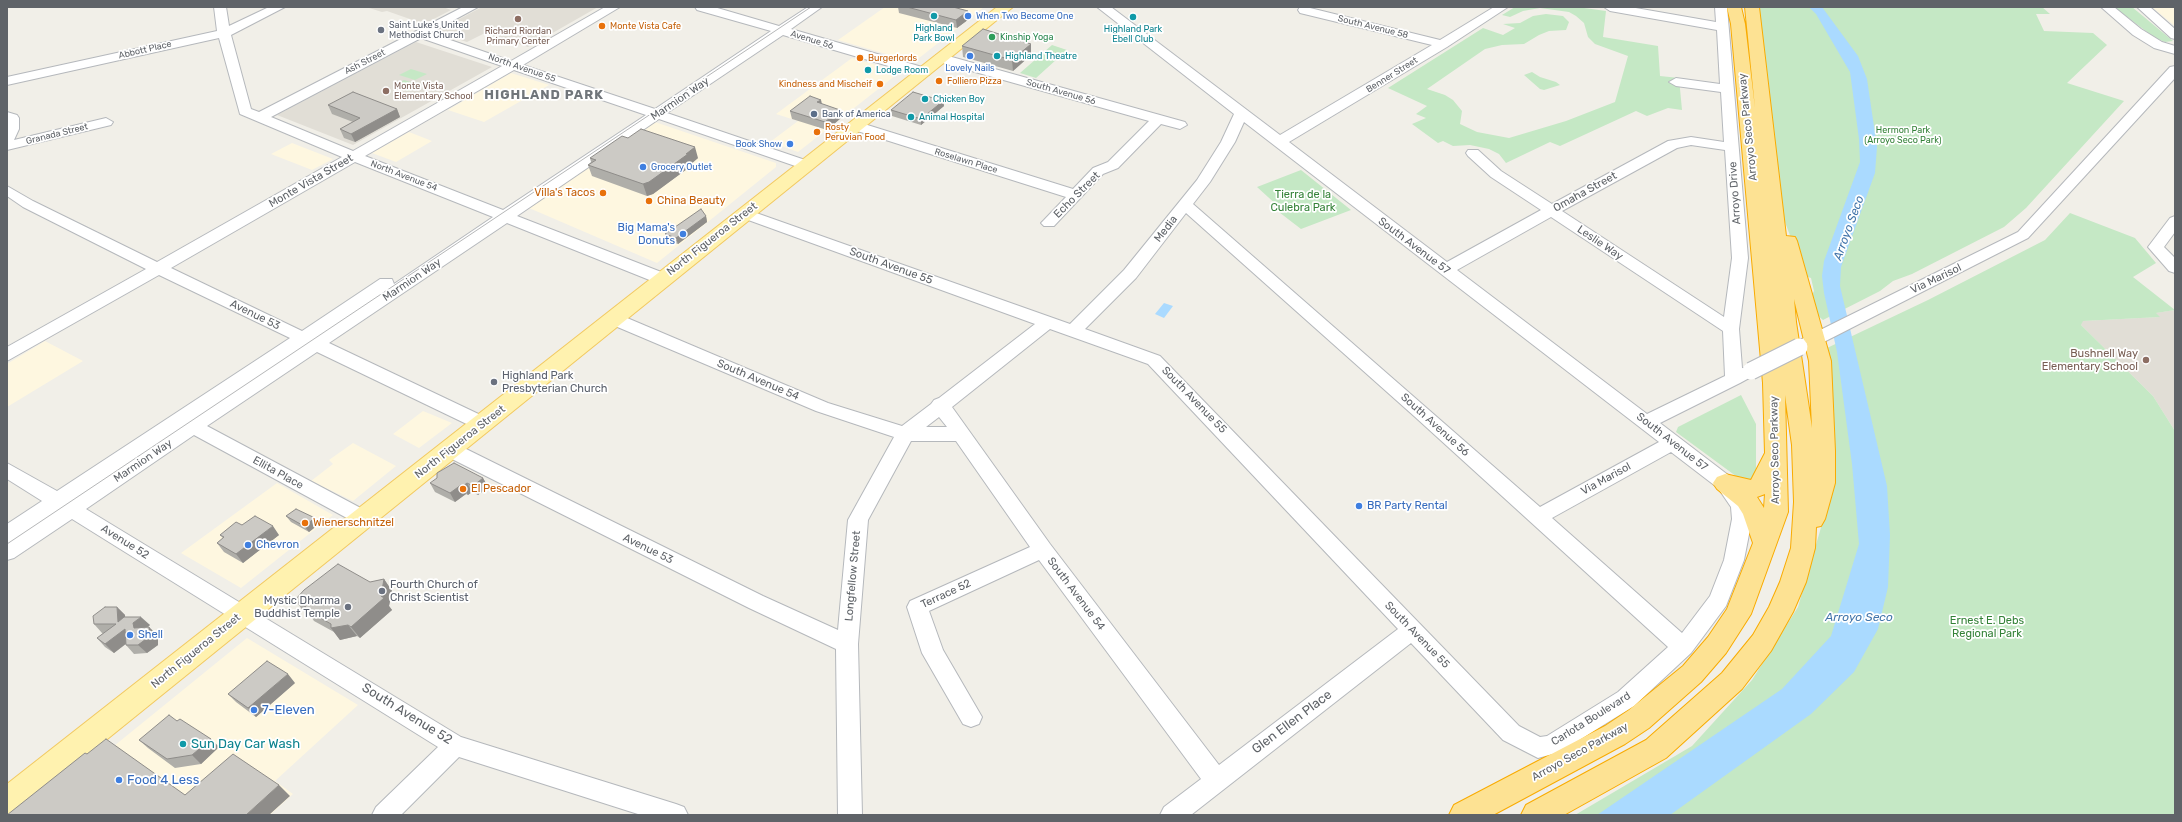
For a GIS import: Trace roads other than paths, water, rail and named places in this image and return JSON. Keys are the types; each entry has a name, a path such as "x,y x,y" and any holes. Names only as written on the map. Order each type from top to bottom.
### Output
{"highway":[{"name":"Arroyo Seco Parkway","path":"1464,815 1615,735 1670,695 1692,674 1717,645 1738,614 1776,512 1777,487 1773,375 1738,24 1734,7"},
{"name":"Arroyo Seco Parkway","path":"1536,815 1656,749 1732,681 1762,643 1780,612 1793,582 1803,548 1805,478 1752,7"},
{"path":"1776,218 1786,234 1820,361 1824,451 1823,483 1817,508 1803,548"},
{"path":"1725,484 1746,489 1755,489 1761,485 1776,454"},
{"path":"1725,484 1746,500 1754,511 1765,542"}],"main road":[{"name":"North Figueroa Street","path":"7,802 1006,7"}],"street":[{"name":"North Avenue 54","path":"220,7 224,33 244,111 258,118 663,279"},
{"name":"Abbott Place","path":"7,81 224,33 279,7"},
{"name":"Ash Street","path":"258,118 472,7"},
{"name":"Monte Vista Street","path":"7,355 614,7"},
{"name":"Avenue 56","path":"701,7 924,72"},
{"name":"Marmion Way","path":"776,29 801,7"},
{"name":"Marmion Way","path":"7,552 64,505 776,29 816,7"},
{"name":"South Avenue 57","path":"1104,7 1674,442 1725,484"},
{"name":"Benner Street","path":"1280,141 1330,113 1502,7"},
{"path":"1610,7 1721,27"},
{"name":"Arroyo Drive","path":"1721,7 1721,27 1740,258 1731,329 1734,379"},
{"path":"2107,7 2137,32 2158,45 2175,50"},
{"path":"2143,7 2175,35"},
{"name":"South Avenue 58","path":"1304,10 1443,44"},
{"name":"North Avenue 55","path":"420,34 806,165"},
{"name":"South Avenue 56","path":"941,58 1180,125"},
{"name":"Via Marisol","path":"1647,422 2023,235 2175,70"},
{"path":"1676,82 1727,89"},
{"name":"Media","path":"1073,331 1130,274 1185,205 1213,168 1241,113"},
{"path":"7,116 12,118 12,129 7,140"},
{"name":"Echo Street","path":"1049,223 1098,171 1113,165 1158,119"},
{"name":"Granada Street","path":"7,146 106,122"},
{"name":"Roselawn Place","path":"856,126 1076,195"},
{"name":"Omaha Street","path":"1446,269 1673,144 1691,141 1732,147"},
{"name":"Leslie Way","path":"1473,153 1496,174 1731,329"},
{"name":"Avenue 53","path":"7,190 28,204 158,268 483,424"},
{"name":"Avenue 53","path":"7,200 17,204 28,204"},
{"name":"South Avenue 56","path":"1185,205 1194,211 1538,516 1683,647"},
{"name":"South Avenue 55","path":"745,214 1073,331 1158,363 1511,732 1538,748"},
{"path":"2175,221 2156,247 2175,268"},
{"name":"South Avenue 54","path":"614,319 822,407 905,434 961,434"},
{"name":"Longfellow Street","path":"850,815 847,644 858,520 905,434 940,404 1048,322"},
{"name":"Marmion Way","path":"7,534 64,505 193,427 309,341"},
{"name":"South Avenue 54","path":"940,404 1043,550 1216,780"},
{"name":"Ellita Place","path":"193,427 362,518"},
{"name":"Via Marisol","path":"1538,516 1674,442"},
{"name":"Avenue 53","path":"451,450 756,602 847,644"},
{"name":"Avenue 52","path":"7,470 243,613"},
{"name":"Carlota Boulevard","path":"1538,748 1552,745 1626,699 1683,647 1719,600 1734,560 1742,519 1741,506 1725,484"},
{"name":"Terrace 52","path":"971,717 933,654 917,607 1043,550"},
{"name":"South Avenue 52","path":"243,613 455,744 676,815"},
{"name":"Glen Ellen Place","path":"1172,815 1412,630"},
{"path":"384,815 455,744"}],"water":[{"name":"Arroyo Seco","path":"1809,7 1822,7 1858,56 1867,79 1877,147 1875,173 1841,267 1840,286 1887,486 1890,535 1888,587 1878,629 1854,672 1811,714 1670,815 1597,815 1782,689 1831,636 1859,544 1852,464 1837,352 1824,293 1822,276 1824,261 1860,162 1859,139 1850,72 1816,14"},
{"path":"1164,303 1173,306 1164,318 1155,314"}],"tram line":[{"path":"7,544 811,7"}],"place":[{"name":"Highland Park Bowl","path":"934,16"},
{"name":"When Two Become One","path":"968,16"},
{"name":"Highland Park Ebell Club","path":"1133,17"},
{"name":"Richard Riordan Primary Center","path":"518,19"},
{"name":"Monte Vista Cafe","path":"602,26"},
{"name":"Saint Luke's United Methodist Church","path":"381,30"},
{"name":"Kinship Yoga","path":"992,37"},
{"name":"Lovely Nails","path":"970,56"},
{"name":"Highland Theatre","path":"997,56"},
{"name":"Burgerlords","path":"860,58"},
{"name":"Lodge Room","path":"868,70"},
{"name":"Folliero Pizza","path":"939,81"},
{"name":"Kindness and Mischeif","path":"880,84"},
{"name":"Monte Vista Elementary School","path":"386,91"},
{"name":"Chicken Boy","path":"925,99"},
{"name":"Bank of America","path":"814,114"},
{"name":"Animal Hospital","path":"911,117"},
{"name":"Rosty Peruvian Food","path":"817,132"},
{"name":"Book Show","path":"790,144"},
{"name":"Grocery Outlet","path":"643,167"},
{"name":"Villa's Tacos","path":"603,193"},
{"name":"China Beauty","path":"649,201"},
{"name":"Big Mama's Donuts","path":"683,234"},
{"name":"Bushnell Way Elementary School","path":"2146,360"},
{"name":"Highland Park Presbyterian Church","path":"494,382"},
{"name":"El Pescador","path":"463,489"},
{"name":"BR Party Rental","path":"1359,506"},
{"name":"Wienerschnitzel","path":"305,523"},
{"name":"Chevron","path":"248,545"},
{"name":"Fourth Church of Christ Scientist","path":"382,591"},
{"name":"Mystic Dharma Buddhist Temple","path":"348,607"},
{"name":"Shell","path":"130,635"},
{"name":"7-Eleven","path":"254,710"},
{"name":"Sun Day Car Wash","path":"183,744"},
{"name":"Food 4 Less","path":"119,780"}],"district":[{"name":"HIGHLAND PARK","path":"544,95"}],"park label":[{"name":"Hermon Park (Arroyo Seco Park)","path":"1903,136"},
{"name":"Tierra de la Culebra Park","path":"1303,201"},
{"name":"Ernest E. Debs Regional Park","path":"1987,627"}]}
